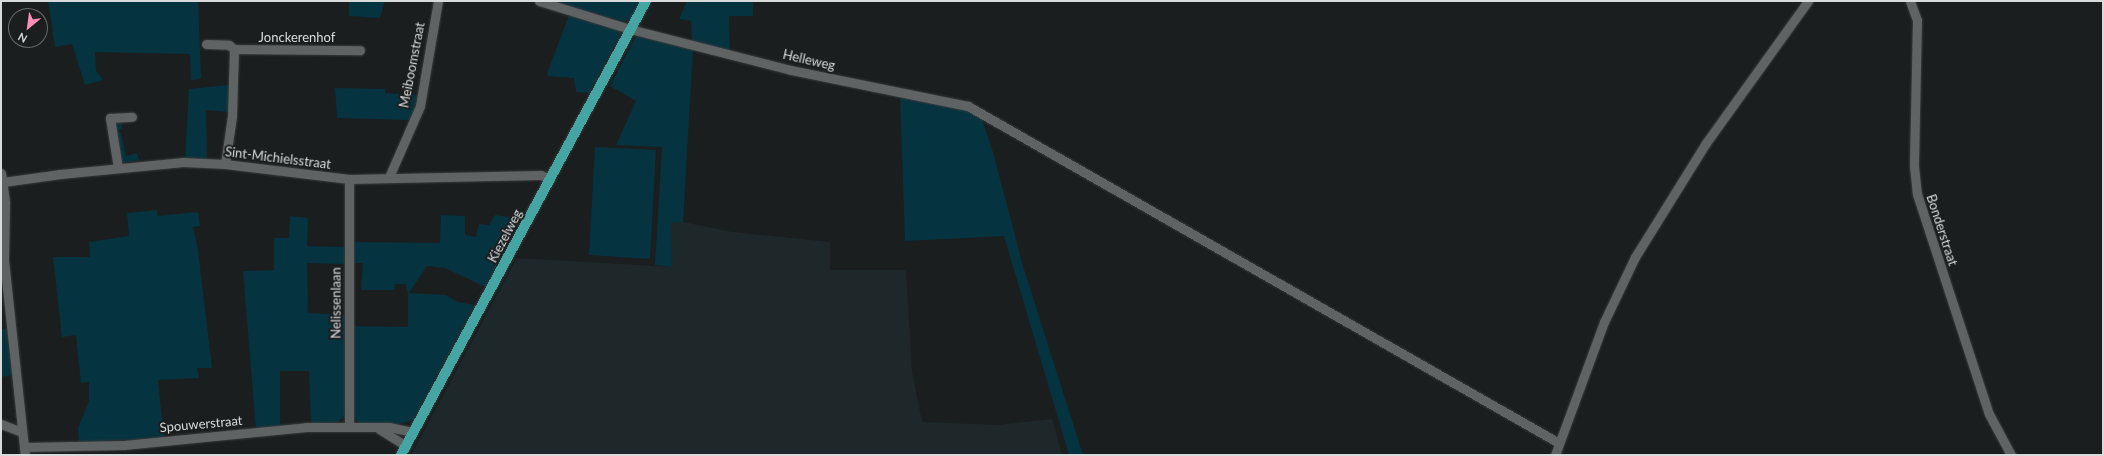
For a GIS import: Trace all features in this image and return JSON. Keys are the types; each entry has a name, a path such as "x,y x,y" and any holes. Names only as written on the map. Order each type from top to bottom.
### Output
{"main road":[{"name":"Kiezelweg","path":"404,451 646,1"}],"street":[{"name":"Meiboomstraat","path":"389,177 420,106 438,1"},
{"name":"Helleweg","path":"539,1 630,29 858,85 951,101 983,113 1559,443"},
{"path":"1555,455 1604,322 1635,257 1706,143 1808,1"},
{"name":"Bonderstraat","path":"1910,1 1917,20 1914,166 1917,194 1989,414 2010,455"},
{"name":"Jonckerenhof","path":"206,44 229,46 234,50 360,50"},
{"path":"225,164 232,116 234,50"},
{"path":"118,168 110,118 132,117"},
{"name":"Sint-Michielsstraat","path":"2,178 184,162 225,164 349,179 541,175 550,179"},
{"path":"2,178 4,260 25,451"},
{"name":"Nelissenlaan","path":"349,179 349,426"},
{"path":"1,424 22,432"},
{"name":"Spouwerstraat","path":"25,451 124,445 306,427 389,427 413,432"},
{"name":"Spouwerstraat","path":"379,428 404,451"}],"shaded area":[{"path":"48,1 198,1 201,78 191,81 190,54 95,52 96,71 103,80 85,85 72,44 55,47"},
{"path":"349,1 385,1 380,18 349,16"},
{"path":"550,1 640,1 631,18 624,22"},
{"path":"687,1 753,1 753,16 729,16 730,51 692,43 691,21 679,19"},
{"path":"569,15 619,29 621,34 589,93 576,92 574,78 548,76 547,74"},
{"path":"636,36 693,49 683,222 671,223 672,267 655,265 662,147 616,145 636,101 610,86"},
{"path":"229,85 229,112 206,110 207,159 185,159 189,89"},
{"path":"335,88 385,89 385,93 419,95 411,120 337,118"},
{"path":"900,96 956,105 980,114 993,152 1023,266 1083,455 1069,455 1004,236 905,241"},
{"path":"122,120 122,129 118,130 121,133 126,156 137,153 139,160 120,163 113,125"},
{"path":"595,147 656,150 650,259 589,255"},
{"path":"157,210 158,216 198,212 200,226 193,227 198,250 212,368 197,368 199,378 158,380 164,438 79,442 78,428 89,401 89,382 81,383 76,335 62,337 53,257 90,257 89,242 129,236 127,213"},
{"path":"441,215 465,216 465,235 476,237 479,224 489,225 495,215 508,217 519,223 485,287 445,268 427,266 409,293 446,295 458,302 475,305 413,420 398,424 359,423 353,416 352,326 408,327 408,293 405,284 395,284 394,290 361,290 363,263 353,263 353,242 440,243"},
{"path":"290,216 308,218 307,246 345,247 344,264 307,263 308,313 346,315 345,413 342,419 337,422 311,424 309,371 280,371 280,427 256,429 243,271 274,270 274,238 289,238"},
{"path":"683,222 732,232 830,242 830,270 906,270 912,372 922,422 998,425 1052,419 1062,455 411,455 517,258 671,267 671,223"},
{"path":"1,329 6,329 12,375 1,377"}]}
